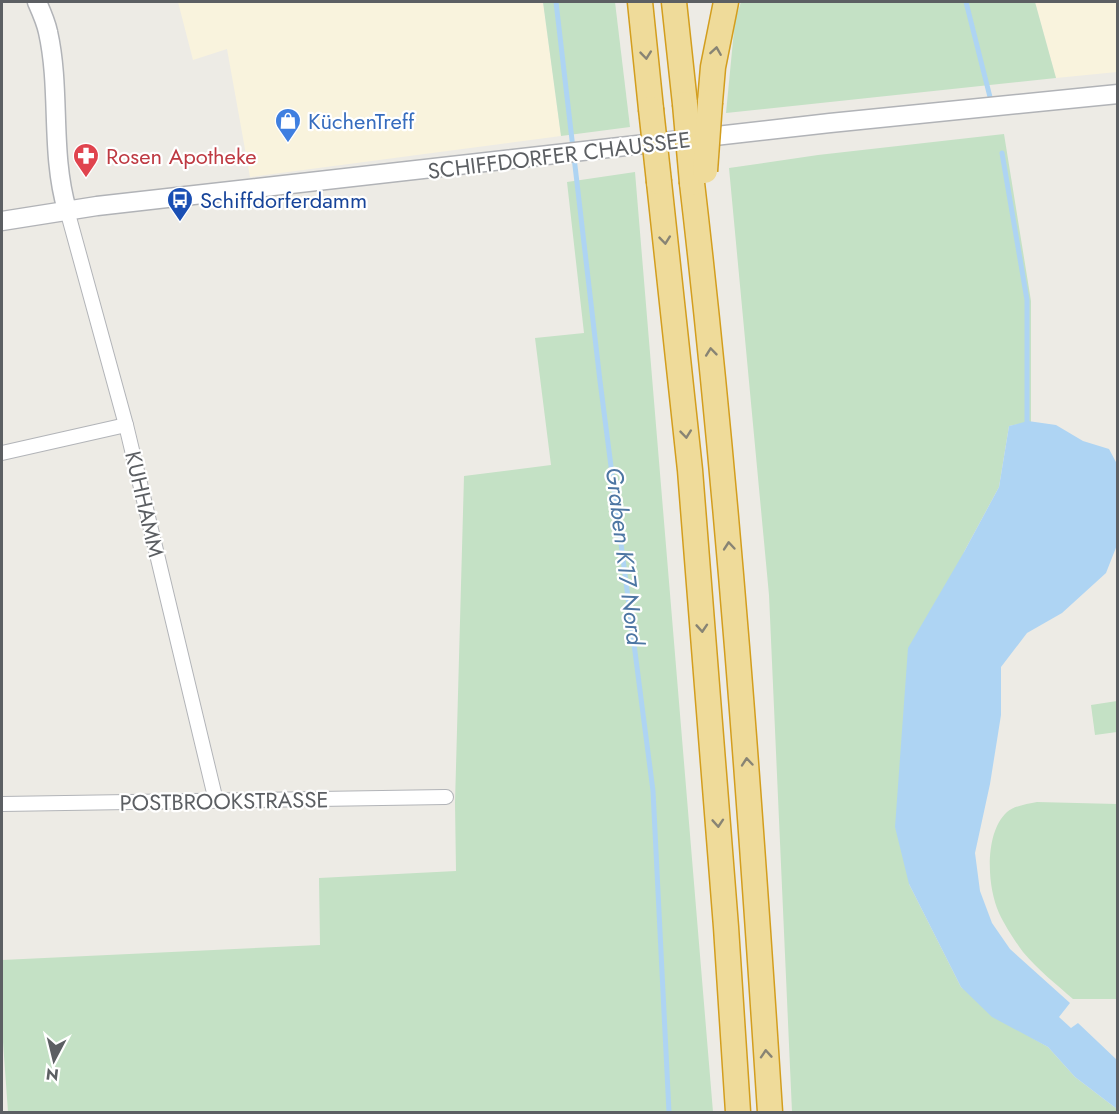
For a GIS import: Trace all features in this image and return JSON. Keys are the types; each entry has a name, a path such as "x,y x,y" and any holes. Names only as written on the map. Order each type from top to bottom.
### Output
{"highway":[{"path":"640,2 690,470 726,927 738,1113"},
{"path":"674,2 685,104 698,177 706,306 752,820 770,1113"},
{"path":"698,177 715,57 726,2"}],"street":[{"path":"38,2 48,30 52,53 60,187 67,210"},
{"name":"SCHIFFDORFER CHAUSSEE","path":"2,221 67,210 830,123 1118,94"},
{"name":"KUHHAMM","path":"67,210 126,425 216,801"},
{"path":"2,453 126,425"},
{"name":"POSTBROOKSTRASSE","path":"2,804 446,797"}],"shaded area":[{"path":"178,2 543,2 561,136 250,177 227,49 193,60"},
{"path":"1035,2 1117,2 1117,72 1056,78"}],"green space":[{"path":"543,2 615,2 630,127 561,136"},
{"path":"741,2 1035,2 1056,78 726,113 735,20"},
{"path":"1004,134 1031,301 1031,422 1009,426 999,487 964,552 909,884 961,987 1027,1035 1048,1047 1075,1077 1117,1109 1117,1112 792,1112 769,595 729,168 818,155"},
{"path":"635,172 713,1112 8,1112 2,1028 2,960 320,945 319,878 456,871 455,803 464,476 551,465 535,338 584,333 567,182"},
{"path":"1117,701 1117,732 1095,735 1091,705"},
{"path":"1037,802 1117,804 1117,999 1073,999 1023,952 999,913 990,875 994,833 1007,812"}],"water":[{"path":"1028,421 1056,425 1083,441 1109,449 1117,464 1117,545 1106,573 1062,613 1027,633 1001,667 1001,715 990,784 975,853 980,891 992,923 1010,949 1070,1003 1059,1017 1071,1028 1078,1023 1117,1060 1117,1109 1075,1077 1048,1047 992,1017 961,987 909,884 895,827 908,648 999,487 1009,426"}],"waterway":[{"name":"Graben K17 Nord","path":"556,2 600,381 653,791 669,1112"},
{"path":"966,2 991,101"},
{"path":"1002,153 1027,300 1027,426"}],"place":[{"name":"KüchenTreff","path":"288,144"},
{"name":"Rosen Apotheke","path":"86,179"},
{"name":"Schiffdorferdamm","path":"180,223"}]}
